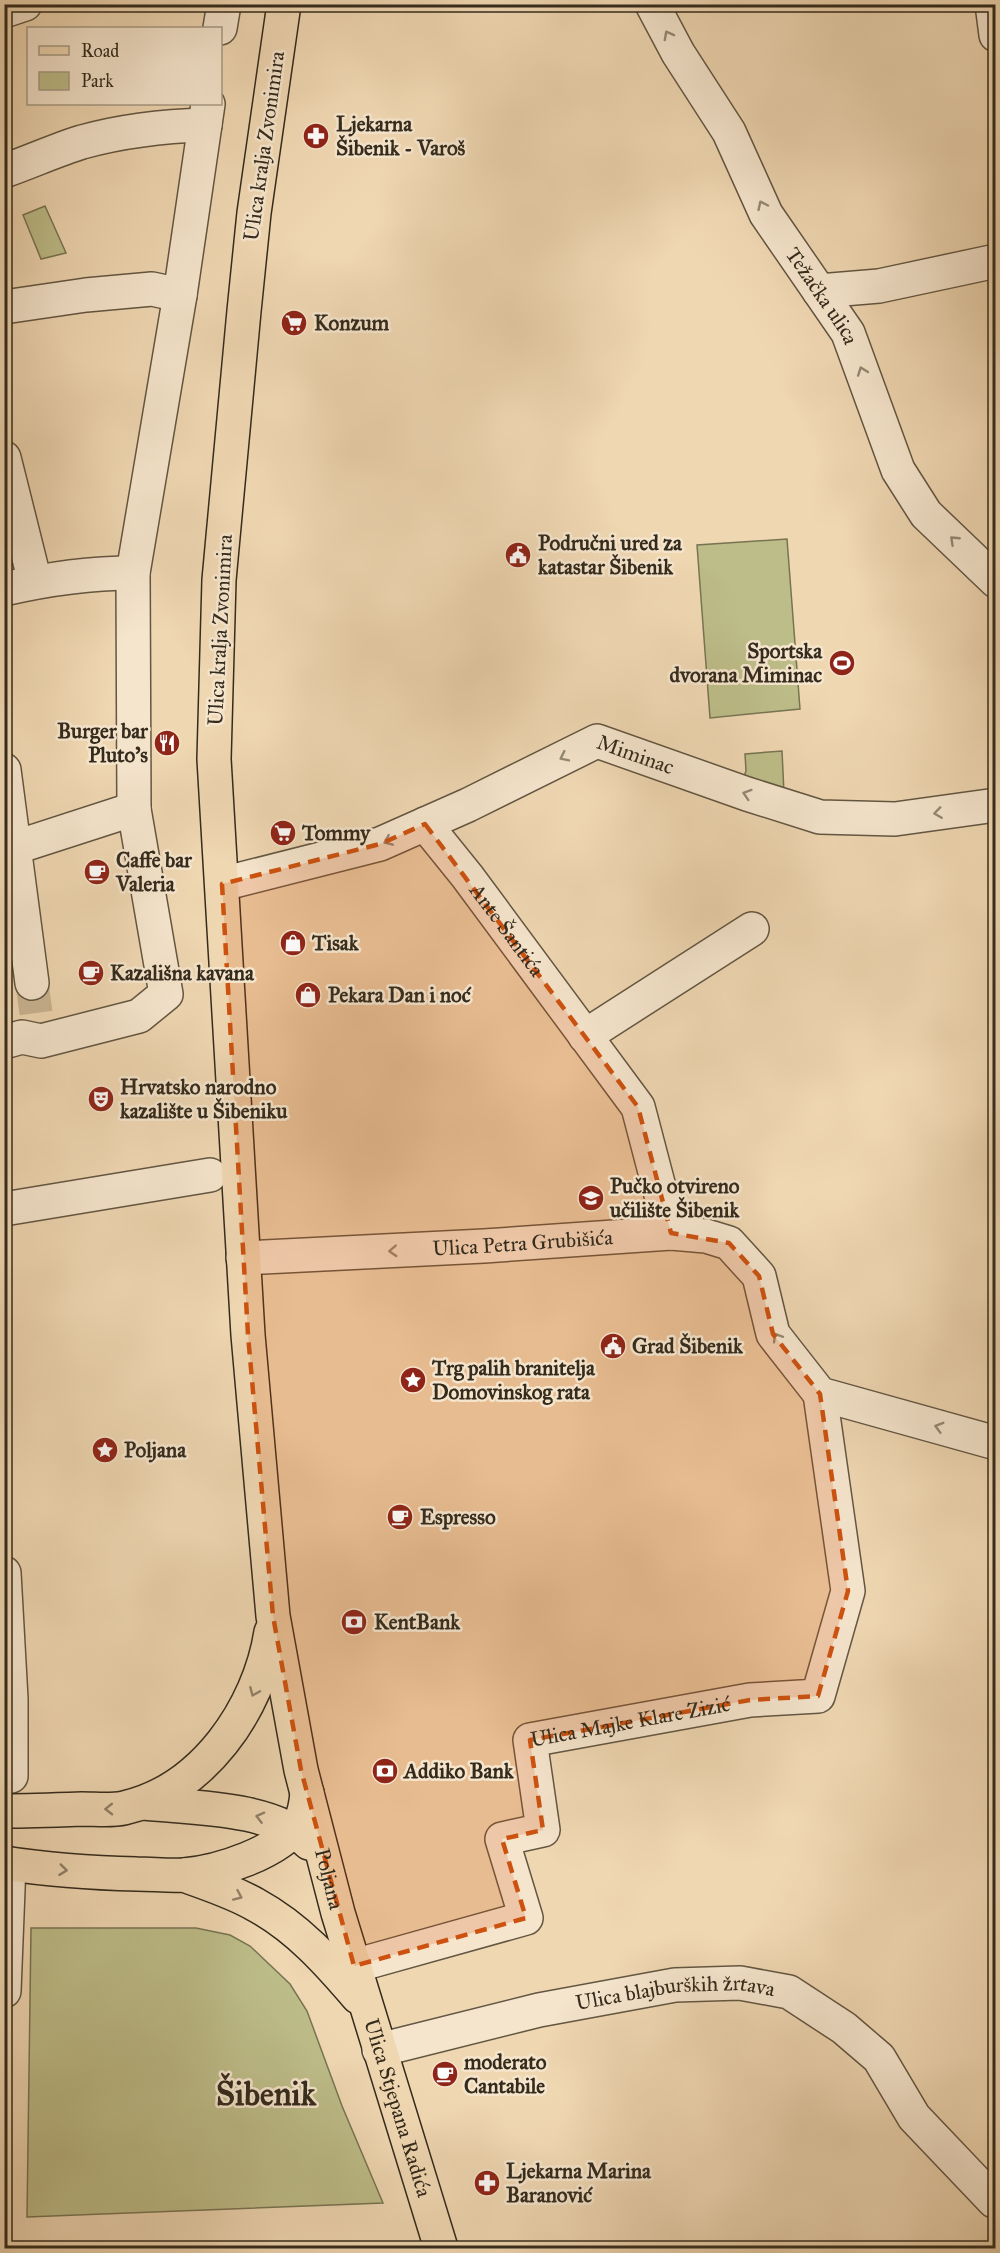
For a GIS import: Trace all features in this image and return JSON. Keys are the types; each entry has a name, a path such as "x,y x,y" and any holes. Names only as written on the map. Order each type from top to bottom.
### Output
{"main road":[{"name":"Ulica kralja Zvonimira","path":"243,1258 214,759 219,580 254,213 284,4"},
{"name":"Poljana","path":"243,1258 273,1616 293,1733 324,1860 354,1966"},
{"name":"Poljana","path":"4,1811 120,1809 164,1795 216,1750 249,1703 261,1675 273,1616"},
{"name":"Poljana","path":"7,1864 87,1873 184,1875 207,1870 253,1856 285,1838 304,1814 307,1793"},
{"path":"144,1803 254,1816 279,1822 306,1840 324,1860"},
{"path":"184,1875 255,1904 297,1932 321,1954 366,2006"},
{"name":"Ulica Stjepana Radića","path":"354,1966 441,2248"}],"street":[{"path":"4,11 25,4"},
{"path":"220,27 224,4"},
{"name":"Težačka ulica","path":"652,4 678,53 729,132 766,214 848,333 898,470 926,514 996,581"},
{"path":"992,4 996,35"},
{"path":"4,171 82,142 126,132 174,126 207,115 134,573 134,809 166,994 139,1016 41,1041 23,1019 4,770"},
{"path":"819,291 879,286 996,261"},
{"path":"4,307 152,289 180,295"},
{"path":"4,458 20,586 107,573 134,573"},
{"name":"Miminac","path":"222,884 380,844 468,805 597,741 820,817 895,819 996,805"},
{"path":"10,849 134,809"},
{"name":"Ante Šantića","path":"425,824 467,876 638,1107 671,1233"},
{"path":"585,1036 752,929"},
{"path":"4,1209 210,1175"},
{"name":"Ulica Petra Grubišića","path":"243,1258 484,1246 671,1233 706,1236 729,1243 759,1276 773,1334 820,1394"},
{"path":"820,1394 996,1443"},
{"name":"Ulica Majke Klare Zizić","path":"354,1966 526,1918 502,1839 543,1830 530,1740 750,1700 818,1696 848,1592 820,1394"},
{"path":"4,1573 11,1699 11,1776"},
{"path":"4,1991 7,1864"},
{"name":"Ulica blajburških žrtava","path":"379,2050 539,2010 675,1985 740,1983 789,1992 844,2028 879,2058 914,2117 994,2201"}],"highlighted area":[{"path":"425,824 638,1107 671,1233 729,1243 759,1276 773,1334 820,1394 848,1591 818,1696 750,1700 530,1740 543,1830 502,1839 526,1918 354,1966 301,1770 273,1616 248,1335 222,884 380,844"}],"green space":[{"path":"45,206 66,253 41,259 23,215"},
{"path":"787,539 800,709 710,718 697,545"},
{"path":"782,751 784,793 743,779 746,771 745,754"},
{"path":"31,1928 196,1928 230,1935 250,1946 290,1984 307,2011 342,2106 383,2203 27,2217"}],"tunnel":[{"path":"32,983 36,1013"}],"place":[{"name":"Ljekarna Šibenik - Varoš","path":"316,136"},
{"name":"Konzum","path":"294,323"},
{"name":"Područni ured za katastar Šibenik","path":"518,555"},
{"name":"Sportska dvorana Miminac","path":"842,663"},
{"name":"Burger bar Pluto's","path":"167,743"},
{"name":"Tommy","path":"283,833"},
{"name":"Caffe bar Valeria","path":"97,872"},
{"name":"Tisak","path":"293,943"},
{"name":"Kazališna kavana","path":"91,973"},
{"name":"Pekara Dan i noć","path":"308,995"},
{"name":"Hrvatsko narodno kazalište u Šibeniku","path":"101,1099"},
{"name":"Pučko otvireno učilište Šibenik","path":"591,1198"},
{"name":"Grad Šibenik","path":"613,1346"},
{"name":"Trg palih branitelja Domovinskog rata","path":"413,1380"},
{"name":"Poljana","path":"105,1450"},
{"name":"Espresso","path":"400,1517"},
{"name":"KentBank","path":"354,1622"},
{"name":"Addiko Bank","path":"385,1771"},
{"name":"moderato Cantabile","path":"445,2074"},
{"name":"Ljekarna Marina Baranović","path":"487,2183"}],"district":[{"name":"Šibenik","path":"266,2093"}]}
